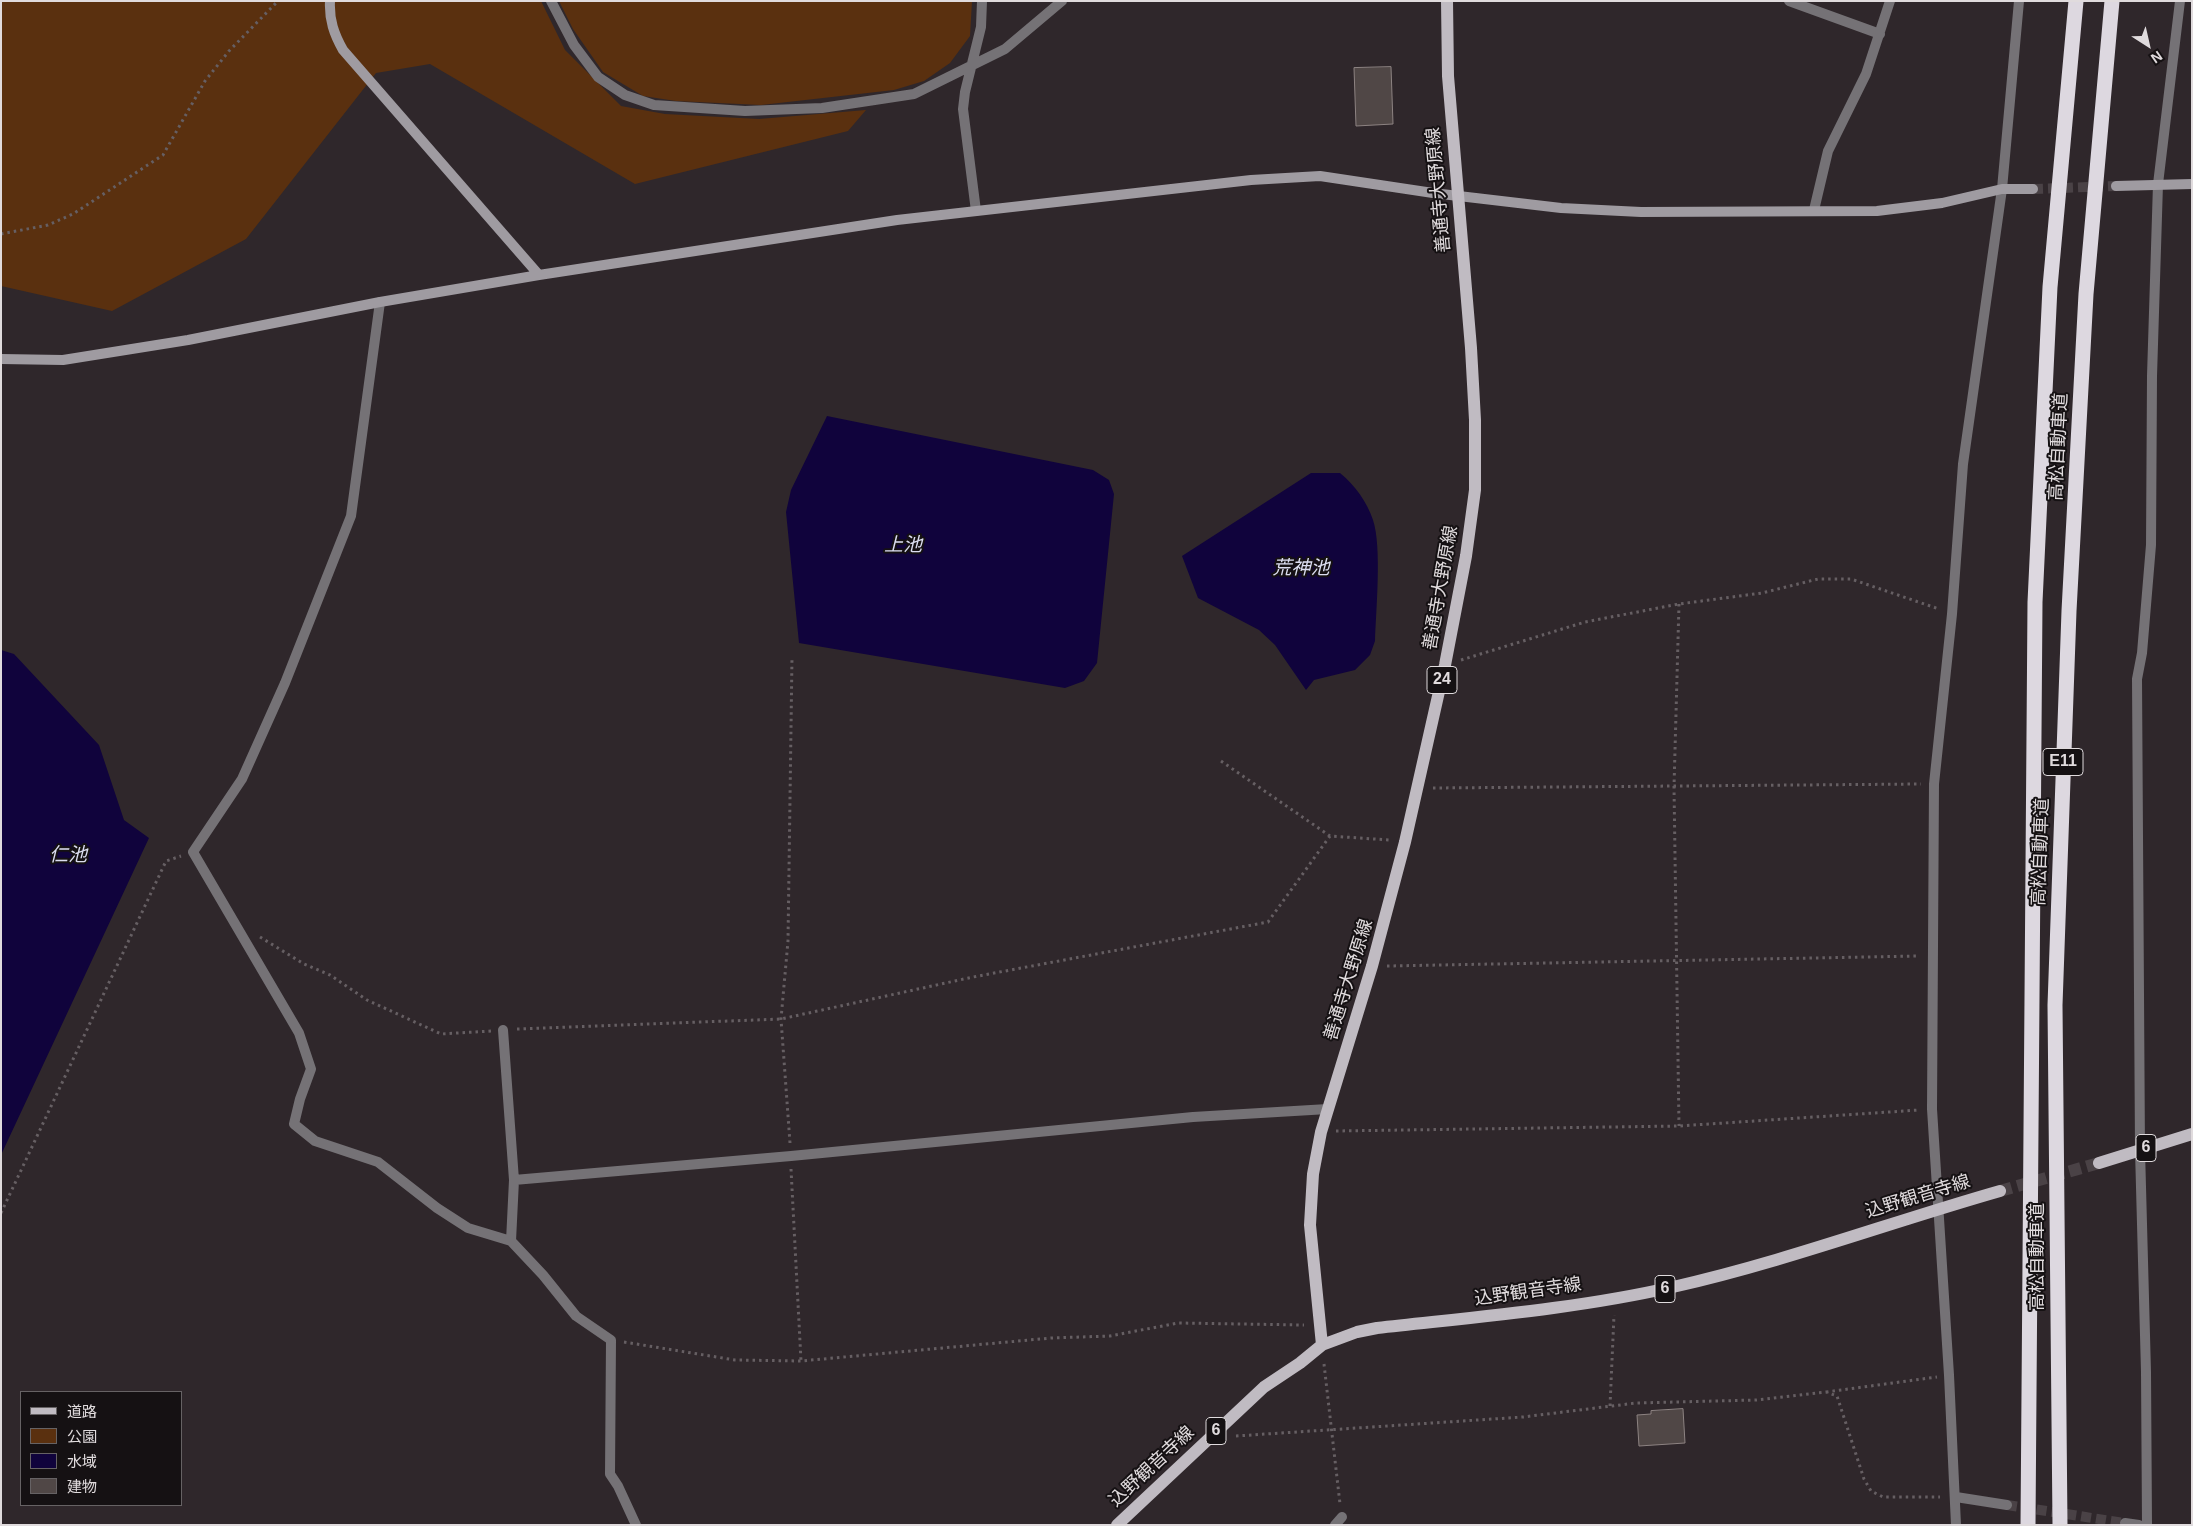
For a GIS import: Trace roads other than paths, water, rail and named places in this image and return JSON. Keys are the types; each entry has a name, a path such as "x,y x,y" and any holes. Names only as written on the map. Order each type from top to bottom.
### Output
{"highway":[{"name":"高松自動車道","path":"2028,1525 2035,602 2050,287 2076,1"},
{"name":"高松自動車道","path":"2060,1525 2054,1005 2068,611 2086,304 2112,1"}],"main road":[{"name":"善通寺大野原線","path":"1322,1345 1310,1225 1313,1174 1328,1110 1372,966 1405,842 1445,665 1466,556 1475,490 1475,420 1471,348 1448,76 1446,1"},
{"name":"6","path":"2100,1163 2192,1134"},
{"name":"込野観音寺線","path":"1117,1525 1264,1387 1300,1363 1322,1345 1358,1332 1377,1328 1516,1312 1614,1298 1672,1287 1728,1273 2000,1191"}],"street":[{"path":"330,1 330,15 334,33 343,50 539,275"},
{"path":"551,1 574,45 598,77 625,95 654,105 745,111 822,108 914,94 1005,49 1062,1"},
{"path":"976,212 964,109 965,92 981,27 982,1"},
{"path":"1790,1 1880,34"},
{"path":"1814,210 1828,151 1866,74 1890,1"},
{"path":"1956,1525 1950,1375 1932,1109 1934,784 1952,614 1963,464 2002,189 2019,1"},
{"path":"2147,1525 2146,1363 2140,1150 2136,679 2142,653 2151,545 2152,376 2158,184 2180,1"},
{"path":"1,360 63,360 188,340 380,302 539,275 897,220 1251,180 1320,176 1458,196 1561,208 1641,212 1877,211 1942,203 2002,189 2033,189"},
{"path":"2116,186 2192,184"},
{"path":"380,302 351,516 285,683 242,779 193,852 299,1033 311,1069 300,1098 294,1124 314,1141 378,1162 436,1208 468,1228 511,1241 543,1275 576,1316 611,1340 610,1474 618,1486 636,1525"},
{"path":"503,1030 514,1180 511,1241"},
{"path":"514,1180 791,1156 1193,1117 1328,1110"},
{"path":"1956,1497 2007,1505"},
{"path":"2125,1523 2139,1525"}],"water":[{"name":"上池","path":"827,416 1093,470 1109,480 1114,494 1097,663 1084,681 1065,688 799,643 786,512 791,490"},
{"name":"荒神池","path":"1311,473 1340,473 1351,483 1364,500 1376,532 1378,579 1375,641 1370,655 1355,670 1314,680 1306,690 1275,645 1259,630 1198,598 1182,556"},
{"name":"仁池","path":"1,650 14,654 99,745 124,820 149,838 1,1155"}],"tunnel":[{"path":"2033,189 2116,186"},
{"path":"2000,1191 2099,1163"},
{"path":"2007,1505 2125,1523"}]}
